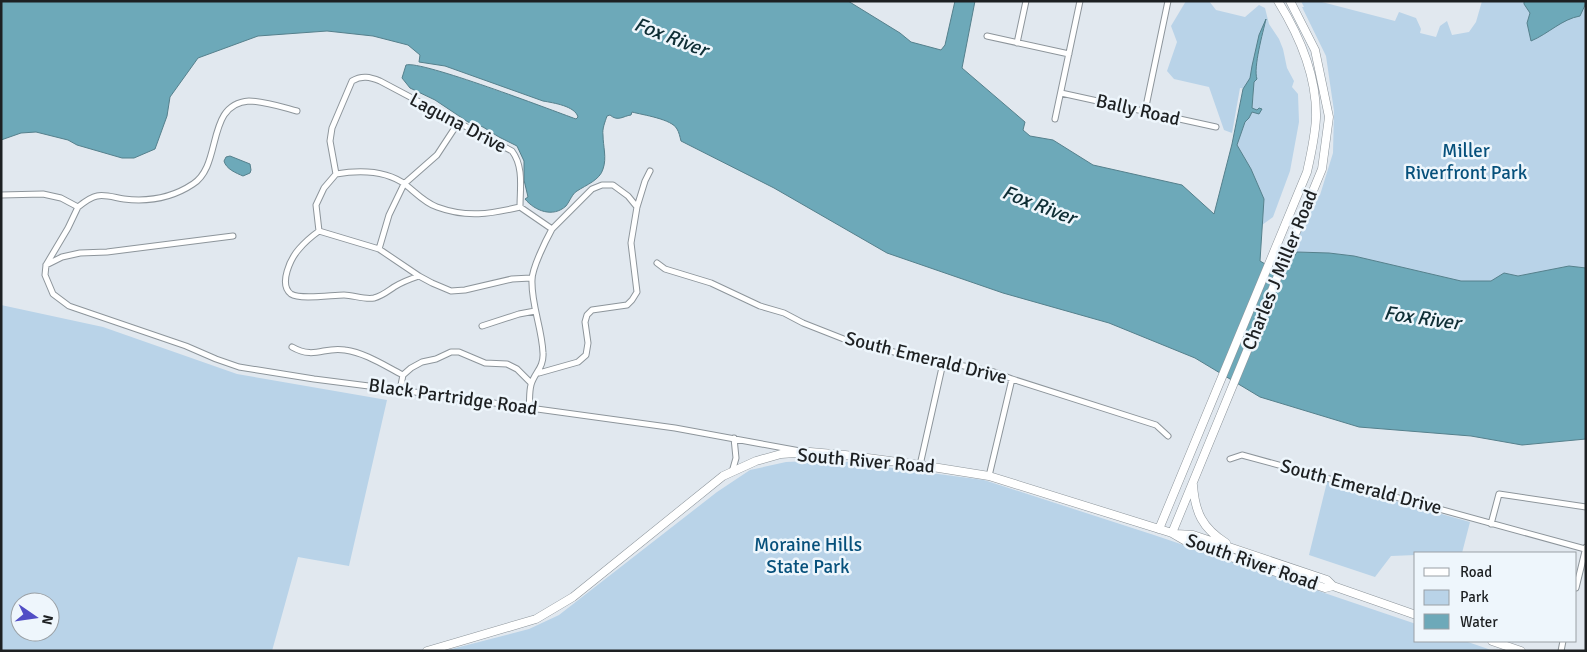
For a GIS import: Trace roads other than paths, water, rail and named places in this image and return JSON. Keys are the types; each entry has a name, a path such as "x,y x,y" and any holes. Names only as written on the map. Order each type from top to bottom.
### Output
{"street":[{"path":"1017,42 1026,1"},
{"path":"1055,119 1080,1"},
{"path":"1145,111 1168,1"},
{"name":"Charles J Miller Road","path":"1159,529 1307,172 1316,117 1312,86 1302,47 1278,1"},
{"name":"Charles J Miller Road","path":"1172,533 1322,169 1329,117 1315,50 1290,1"},
{"path":"987,36 1069,54"},
{"name":"Laguna Drive","path":"336,174 330,141 332,128 352,81 358,77 369,77 380,81 512,151 520,166 520,207"},
{"name":"Bally Road","path":"1061,93 1216,127"},
{"path":"46,265 78,207 98,196 147,200 169,196 183,191 196,182 204,174 220,124 225,112 232,105 248,101 259,102 298,111"},
{"path":"379,249 390,215 404,184 437,155 458,123"},
{"path":"319,231 316,205 324,188 336,174 362,171 384,174 404,184 426,202 437,207 478,215 520,207 552,229"},
{"path":"539,373 578,362 586,355 588,343 587,315 592,310 627,305 637,292 631,243 637,207 644,181 650,171"},
{"path":"529,408 531,383 539,373 544,353 535,311 531,278 546,240 552,229 592,189 602,185 613,185 628,196 637,207"},
{"path":"1,196 43,194 60,198 78,207"},
{"path":"319,231 379,249 418,276 451,291 465,290 512,279 531,278"},
{"path":"319,231 298,250 290,263 286,276 286,287 291,294 300,297 352,295 372,298 381,295 406,280 418,276"},
{"path":"46,265 62,257 80,253 108,252 233,236"},
{"name":"South Emerald Drive","path":"657,263 665,269 711,283 760,306 784,313 859,345 994,372 1156,425 1168,436"},
{"name":"Black Partridge Road","path":"46,265 45,275 53,294 69,306 186,346 239,367 674,428 810,452"},
{"path":"482,326 535,311"},
{"path":"292,347 307,354 343,349 358,353 403,375"},
{"path":"400,390 403,375 411,368 451,352 459,352 485,363 507,364 518,369 531,383"},
{"path":"920,465 942,363"},
{"path":"989,476 1012,379"},
{"path":"732,472 736,458 734,438"},
{"name":"South River Road","path":"428,651 536,619 573,596 724,476 756,461 781,454 810,452 920,465 989,476 1172,533 1193,535 1327,580 1333,586 1414,614"},
{"name":"South Emerald Drive","path":"1230,459 1242,455 1491,524 1586,548"},
{"path":"1193,482 1194,502 1202,524 1218,538 1241,552"},
{"path":"1491,524 1499,494 1586,507"},
{"name":"South River Road","path":"1172,533 1191,544 1325,588 1333,586"},
{"path":"1577,584 1586,548"},
{"path":"1495,642 1521,651"}],"water":[{"name":"Fox River","path":"1,1 848,1 900,33 911,42 941,50 945,45 955,1 975,1 962,68 1025,122 1023,130 1030,136 1053,140 1093,165 1182,185 1214,214 1232,144 1243,89 1250,78 1259,35 1266,19 1257,59 1257,79 1254,82 1252,108 1262,109 1259,114 1252,112 1245,122 1237,145 1251,169 1264,199 1260,261 1284,273 1297,252 1329,253 1354,256 1461,281 1491,281 1504,273 1518,276 1569,266 1586,268 1586,439 1522,445 1471,436 1359,427 1260,397 1195,358 1109,323 1003,293 887,253 774,188 681,141 677,129 669,123 632,112 631,115 620,118 607,116 603,130 604,165 599,176 575,192 561,210 544,212 534,207 525,199 528,197 524,180 524,161 517,146 483,127 468,122 435,100 410,88 402,78 406,65 435,70 576,119 578,117 576,113 564,106 543,101 445,66 419,62 420,55 408,45 373,36 327,31 258,36 198,58 170,97 167,116 155,149 134,158 122,158 77,145 68,140 36,132 21,133 1,140"},
{"path":"1524,1 1586,1 1586,3 1580,16 1561,23 1531,41 1527,23 1530,13"},
{"path":"230,156 250,164 250,173 243,176 229,168 224,161 226,157"}],"park label":[{"name":"Miller Riverfront Park","path":"1466,162"},
{"name":"Moraine Hills State Park","path":"808,556"}]}
